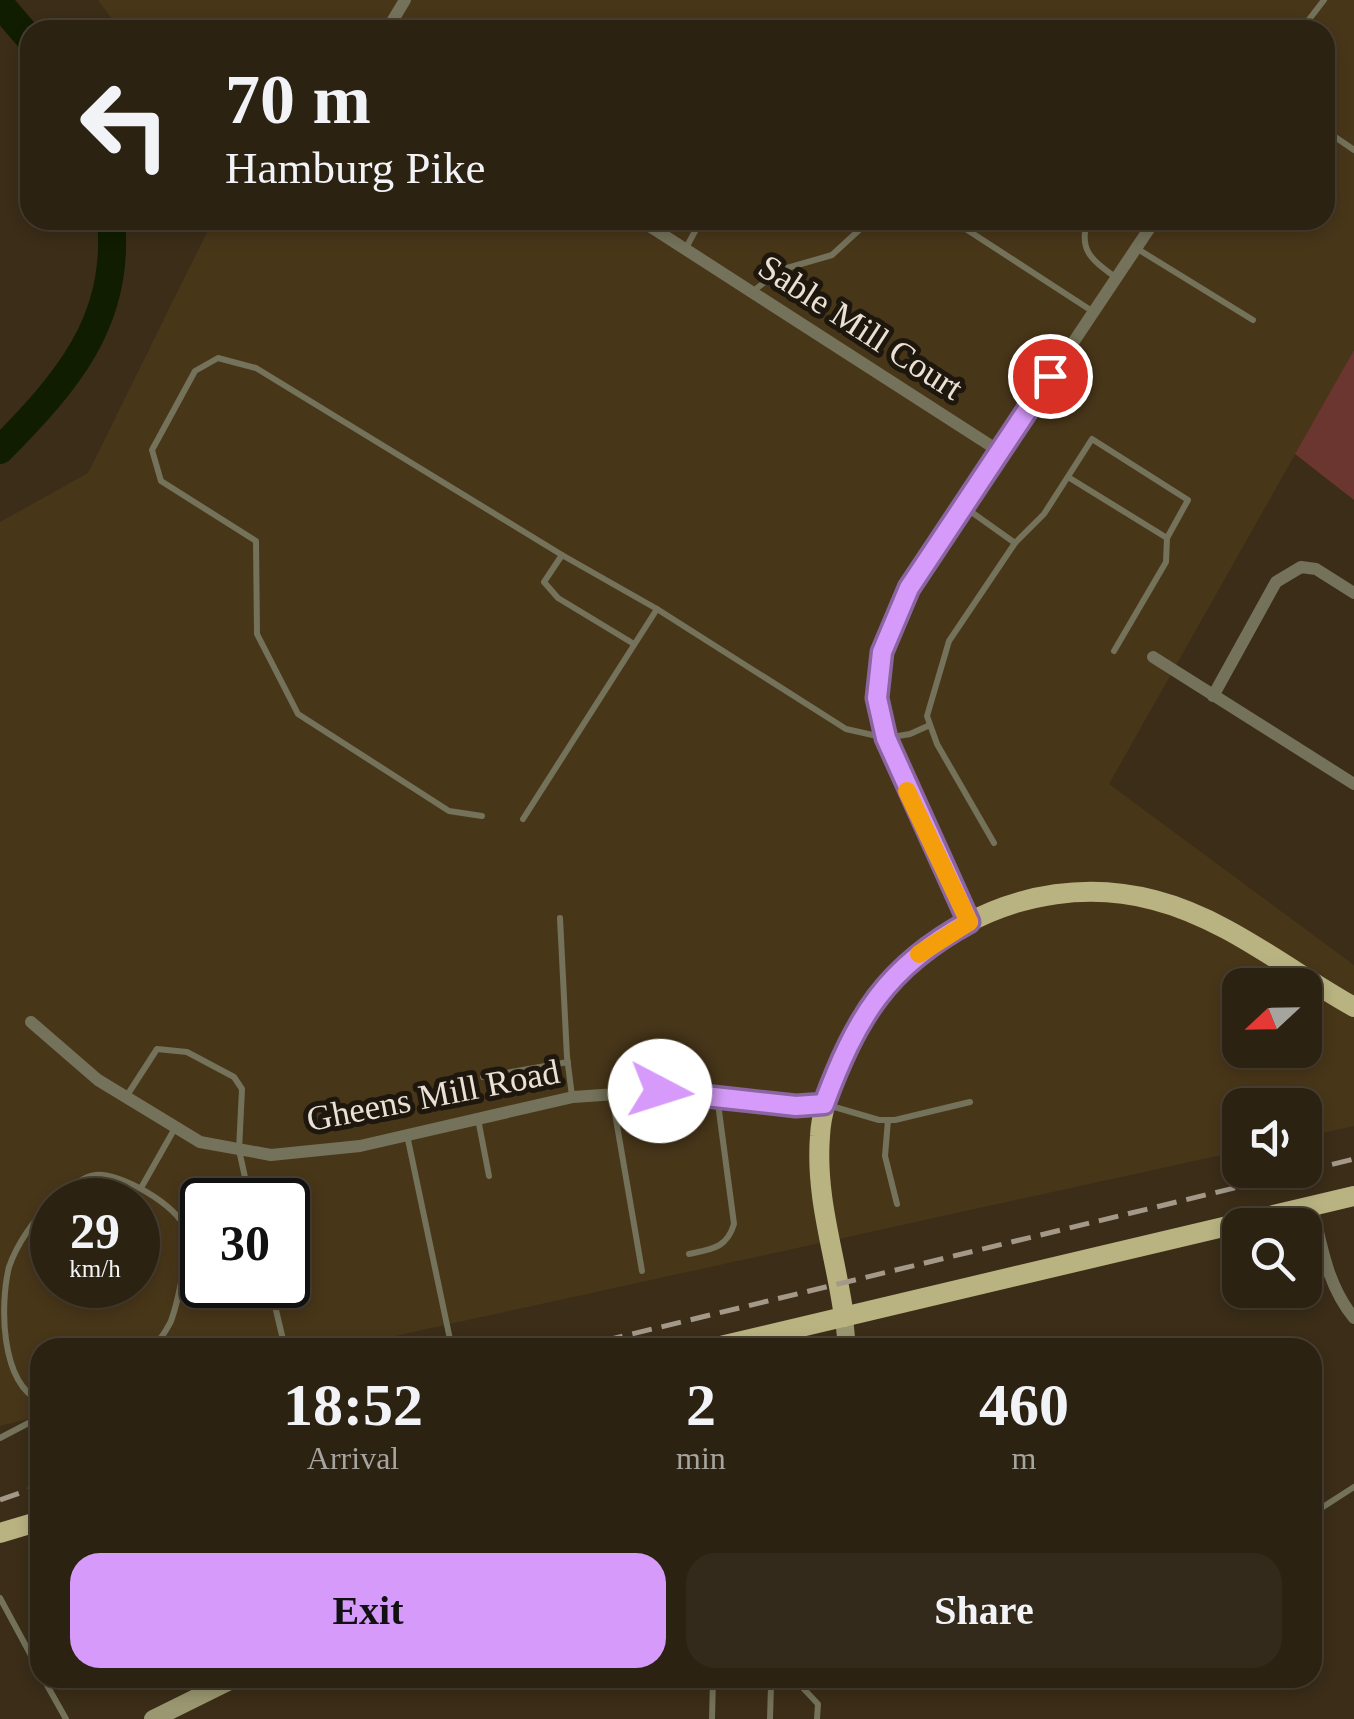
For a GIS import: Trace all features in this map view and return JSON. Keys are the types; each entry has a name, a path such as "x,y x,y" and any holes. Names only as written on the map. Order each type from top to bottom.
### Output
{"main road":[{"path":"844,1316 822,1205 820,1136 824,1104 862,1017 889,982 919,954 969,922 992,910 1048,894 1106,892 1154,900 1186,910 1235,934 1354,1008"},
{"path":"753,1338 1354,1196"},
{"path":"0,1534 30,1524"}],"street":[{"name":"Sable Mill Court","path":"656,230 999,451"},
{"path":"969,922 886,738 877,698 882,652 909,588 1149,230"},
{"path":"1213,696 1276,582 1292,570 1316,569 1354,593"},
{"path":"1153,657 1354,784"},
{"name":"Gheens Mill Road","path":"30,1022 98,1080 200,1142 271,1155 360,1146 573,1097 660,1091 796,1106 824,1104"},
{"path":"1312,1206 1328,1277 1354,1318"},
{"path":"844,1316 846,1338"},
{"path":"153,1719 216,1688"}],"lane":[{"path":"1308,20 1324,0"},
{"path":"686,249 696,230"},
{"path":"752,292 780,270 832,255 859,230"},
{"path":"967,230 1093,312"},
{"path":"1085,230 1083,243 1088,256 1116,278"},
{"path":"1136,248 1253,320"},
{"path":"482,816 449,810 298,714 257,634 256,541 161,481 152,450 196,371 218,358 256,368 657,609 846,729 886,738 910,734 930,724"},
{"path":"994,843 937,744 926,716 949,642 1015,543 1044,514 1092,439 1188,500 1167,538 1166,562 1114,651"},
{"path":"1068,476 1167,538"},
{"path":"963,505 1015,543"},
{"path":"562,555 544,582 558,598 634,644"},
{"path":"522,819 657,609"},
{"path":"560,918 573,1097"},
{"path":"126,1097 156,1049 187,1052 234,1078 242,1090 238,1150 245,1178"},
{"path":"483,1077 568,1062"},
{"path":"612,1096 642,1271"},
{"path":"689,1254 720,1247 730,1239 734,1224 717,1096"},
{"path":"824,1104 888,1120 970,1102"},
{"path":"478,1118 490,1176"},
{"path":"888,1120 885,1156 897,1204"},
{"path":"147,1178 176,1127"},
{"path":"407,1135 449,1338"},
{"path":"160,1201 184,1224 188,1242 170,1322 160,1338"},
{"path":"30,1230 8,1268 3,1316 12,1372 30,1394"},
{"path":"276,1308 283,1338"},
{"path":"0,1438 30,1422"},
{"path":"1322,1508 1354,1487"},
{"path":"0,1598 30,1653"},
{"path":"49,1688 66,1719"},
{"path":"712,1719 713,1688"},
{"path":"770,1688 770,1719"},
{"path":"803,1688 818,1704 817,1719"}],"shaded area":[{"path":"98,0 1354,0 1354,350 1109,784 1354,965 1354,1126 1322,1133 1322,1088 1222,1088 1222,1155 386,1338 30,1338 30,1418 0,1426 0,522 88,473 208,230 1335,230 1335,20 113,20"},
{"path":"1354,350 1354,500 1295,454"}],"waterway":[{"path":"0,4 20,27"},
{"path":"0,450 47,400 84,348 107,289 111,230"}],"railway":[{"path":"615,1338 1354,1159"},
{"path":"0,1500 30,1490"}],"slow traffic":[{"path":"907,791 969,922 919,954"}],"route":[{"path":"660,1091 796,1106 824,1104 862,1017 889,982 919,954 969,922 886,738 877,698 882,652 909,588 1050,376"}]}
